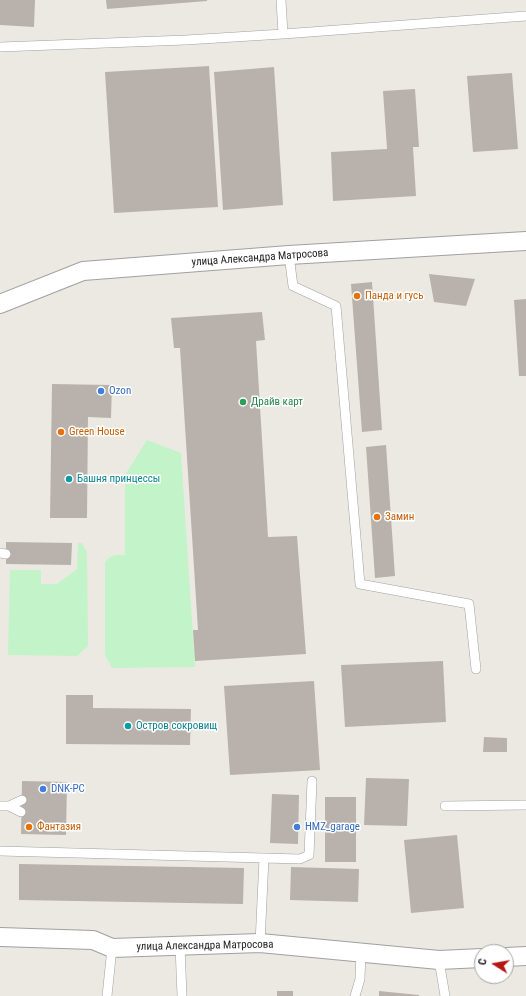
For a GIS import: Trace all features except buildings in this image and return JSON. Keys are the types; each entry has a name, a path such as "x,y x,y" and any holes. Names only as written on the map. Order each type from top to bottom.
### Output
{"street":[{"name":"улица Александра Матросова","path":"0,304 83,271 289,255 526,241"},
{"name":"улица Александра Матросова","path":"0,937 93,940 112,948 260,943 439,960 474,958"},
{"path":"514,957 526,956"}],"lane":[{"path":"281,0 284,34"},
{"path":"0,47 186,40 526,16"},
{"path":"289,255 293,286 336,306 360,584 469,604 476,669"},
{"path":"0,851 300,859 309,855 312,781"},
{"path":"5,806 22,800"},
{"path":"445,806 526,805"},
{"path":"5,806 22,812"},
{"path":"260,943 264,858"},
{"path":"180,946 182,996"},
{"path":"107,996 112,948"},
{"path":"355,996 360,979 361,952"},
{"path":"439,960 444,996"}],"green space":[{"path":"147,440 181,453 195,667 112,668 105,655 105,562 110,557 115,555 125,555 125,475"},
{"path":"78,543 82,543 87,553 88,646 77,656 8,655 10,570 41,570 41,584 57,584 77,569"}],"place":[{"name":"Панда и гусь","path":"357,296"},
{"name":"Ozon","path":"101,391"},
{"name":"Драйв карт","path":"243,402"},
{"name":"Green House","path":"61,432"},
{"name":"Башня принцессы","path":"69,479"},
{"name":"Замин","path":"377,517"},
{"name":"Остров сокровищ","path":"128,726"},
{"name":"DNK-PC","path":"43,789"},
{"name":"Фантазия","path":"29,827"},
{"name":"HMZ_garage","path":"297,827"}]}
